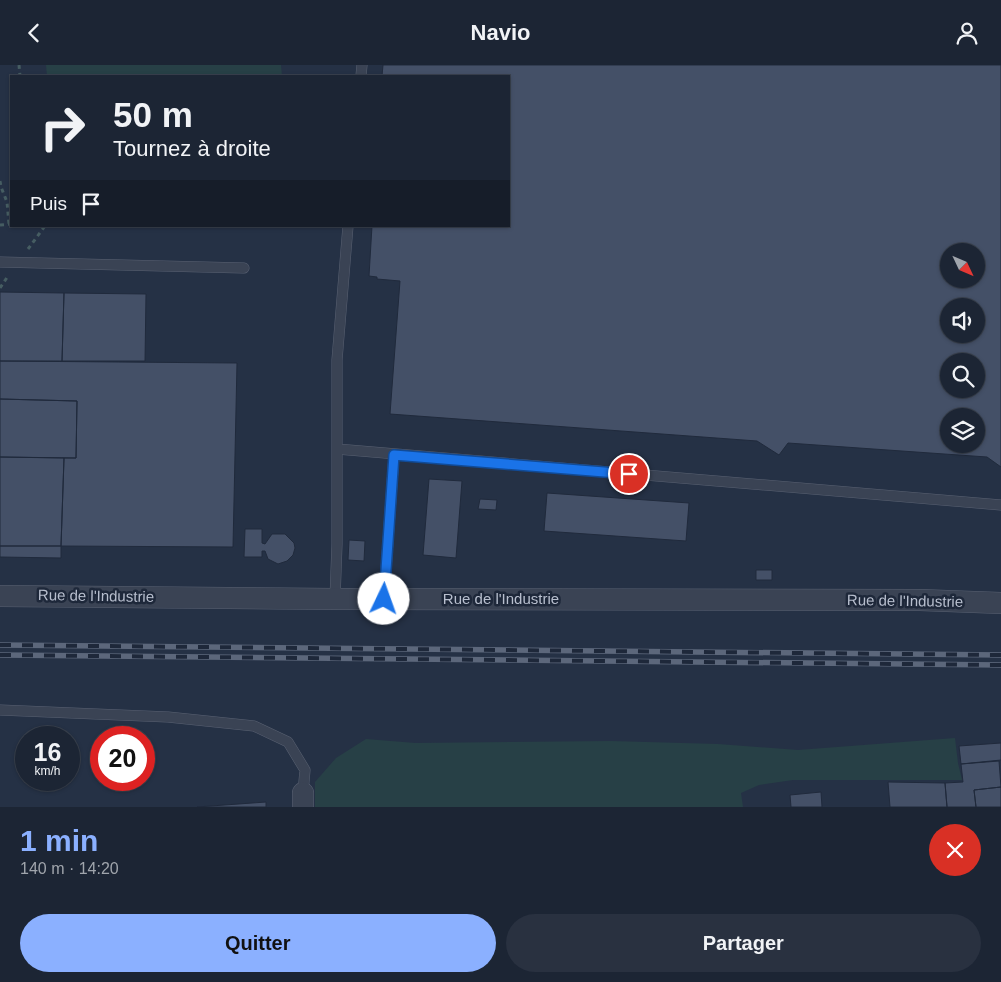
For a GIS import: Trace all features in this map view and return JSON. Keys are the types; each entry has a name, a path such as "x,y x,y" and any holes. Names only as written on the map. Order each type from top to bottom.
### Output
{"street":[{"name":"Rue de l'Industrie","path":"0,595 335,599 920,600 1001,603"}],"lane":[{"path":"335,599 337,360 348,227"},
{"path":"0,262 244,267"},
{"path":"337,449 1001,505"},
{"path":"384,599 394,455"},
{"path":"0,710 168,717 254,726 288,743 305,770 303,800"}],"path":[{"path":"0,181 0,187 7,201 10,224 0,225"}],"green space":[{"path":"46,65 281,65 282,75 47,75"},
{"path":"955,738 962,780 793,780 759,785 741,793 743,807 315,807 315,782 336,758 366,739 415,743 611,741 718,744 798,750"}],"building":[{"path":"383,65 1001,65 1001,467 987,457 788,443 779,455 757,441 390,414 400,281 377,279 377,277 369,276 372,227 510,227 510,75 382,75"},
{"path":"0,292 64,293 62,361 0,361"},
{"path":"64,293 146,294 145,361 62,361"},
{"path":"0,361 237,363 233,547 61,546 64,458 76,458 77,401 0,399"},
{"path":"0,399 77,401 76,458 0,457"},
{"path":"0,457 64,458 61,546 0,546"},
{"path":"429,479 462,481 456,558 423,555"},
{"path":"547,493 689,503 686,541 544,531"},
{"path":"480,499 497,500 496,510 478,509"},
{"path":"245,529 262,529 262,543 265,544 272,534 285,534 294,543 293,555 287,561 278,564 268,559 265,551 262,551 262,557 244,557"},
{"path":"349,540 365,541 364,561 348,560"},
{"path":"0,546 61,546 61,558 0,557"},
{"path":"756,570 772,570 772,580 756,580"},
{"path":"1001,743 1001,760 961,764 959,746"},
{"path":"999,761 1001,787 974,790 976,807 947,807 945,783 963,782 961,764"},
{"path":"888,782 945,783 947,807 890,807"},
{"path":"1001,787 1001,807 976,807 974,790"},
{"path":"821,792 822,807 791,807 790,795"},
{"path":"266,802 266,807 197,807"}],"railway":[{"path":"0,645 1001,655"},
{"path":"0,655 1001,665"}],"route":[{"path":"384,599 394,455 629,474"}]}
